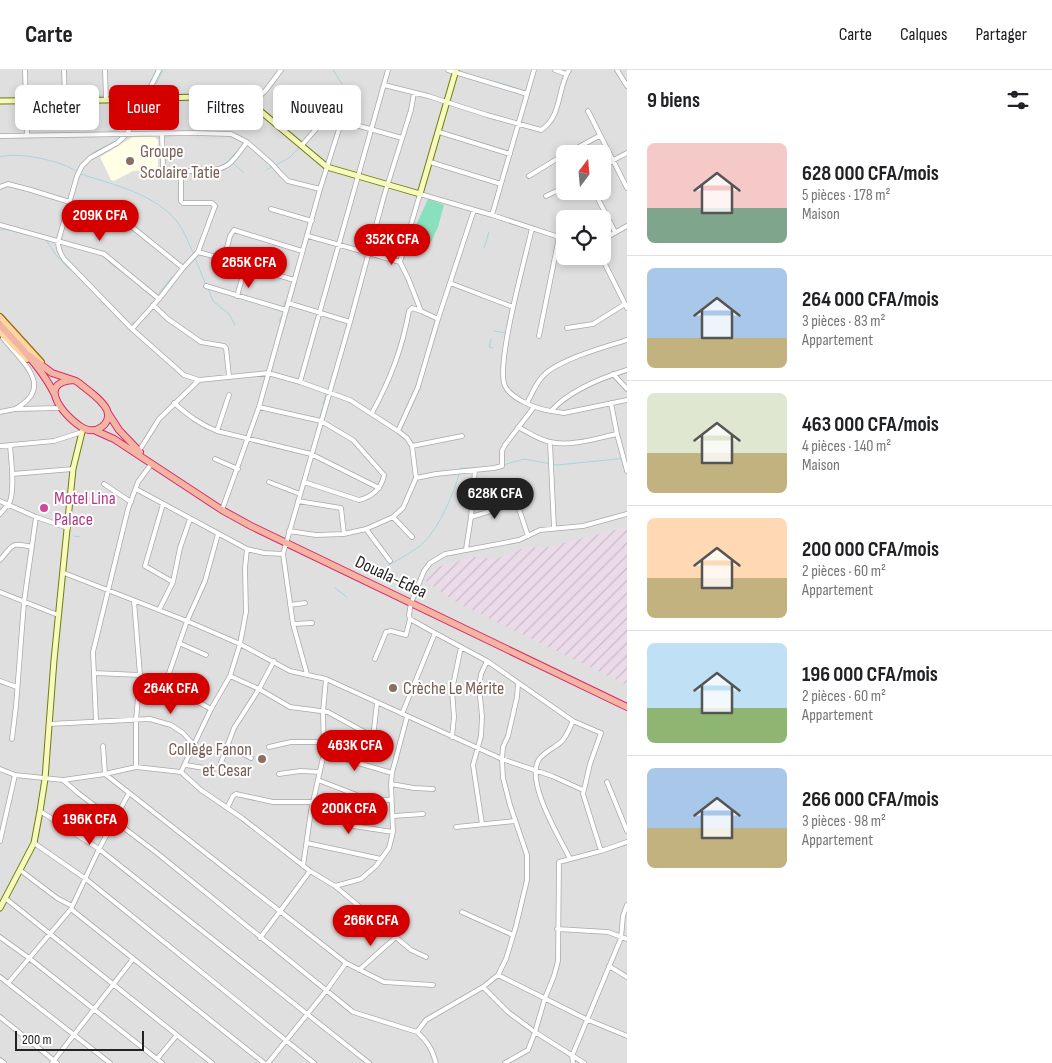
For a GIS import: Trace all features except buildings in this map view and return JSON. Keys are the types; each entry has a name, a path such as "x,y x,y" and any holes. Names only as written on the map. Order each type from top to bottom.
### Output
{"highway":[{"path":"0,324 44,371 60,408 82,430 96,431 114,439 151,462"},
{"path":"44,371 79,383 103,404 119,430 151,462"},
{"path":"55,395 56,388 62,382 73,380"},
{"path":"96,431 103,425 108,413"},
{"name":"Douala-Edea","path":"151,462 222,510 285,543 627,707"}],"main road":[{"path":"263,113 328,167 420,194 455,71"},
{"path":"0,100 15,100"},
{"path":"99,100 109,100"},
{"path":"0,317 44,371"},
{"path":"0,333 44,371"},
{"path":"0,908 34,843 40,811 45,778 58,615 64,573 73,469 82,430"}],"street":[{"path":"24,70 25,85"},
{"path":"64,70 64,85"},
{"path":"105,70 106,100"},
{"path":"152,85 159,70"},
{"path":"263,93 281,70"},
{"path":"300,382 388,70"},
{"path":"448,70 527,94"},
{"path":"492,215 534,70"},
{"path":"384,85 538,130 544,128 552,119 568,72 555,70"},
{"path":"617,70 627,86"},
{"path":"622,78 627,75"},
{"path":"307,674 293,624 283,554 285,543 350,322 414,93"},
{"path":"588,111 627,188"},
{"path":"222,510 259,407 302,251 341,123 345,122 402,138"},
{"path":"27,130 27,134"},
{"path":"130,130 117,143 90,158 82,166 77,176 58,242 59,251 64,259 132,329 184,375 198,380 268,373 300,382 350,400 398,431 407,438 412,446 416,478 403,508 393,517 366,529 344,534 316,535 289,531"},
{"path":"302,145 315,130"},
{"path":"439,132 510,154"},
{"path":"0,136 27,134 232,134 247,142 288,181 320,189"},
{"path":"162,134 163,167 166,170 219,169 228,165 247,142"},
{"path":"582,145 599,136"},
{"path":"612,160 627,153"},
{"path":"529,176 556,160"},
{"path":"430,162 501,184"},
{"path":"132,329 198,252 215,206 212,203 183,203 181,201 181,170"},
{"path":"0,187 8,184 121,218 183,268"},
{"path":"546,196 556,191"},
{"path":"422,311 400,262 420,194 556,236"},
{"path":"599,200 615,232"},
{"path":"271,209 312,221"},
{"path":"398,431 418,387 474,210"},
{"path":"0,225 104,254 159,298"},
{"path":"611,234 627,226"},
{"path":"532,228 502,366 503,380 506,388 534,407 564,413 627,400"},
{"path":"224,258 230,236 234,230 302,251"},
{"path":"308,236 400,262"},
{"path":"198,252 224,258 294,280"},
{"path":"539,336 556,252"},
{"path":"238,296 246,265"},
{"path":"567,328 593,324 626,306 606,265"},
{"path":"450,283 514,307"},
{"path":"206,286 286,310"},
{"path":"288,303 350,322"},
{"path":"153,305 184,331 201,342 224,346 230,376"},
{"path":"372,413 394,368 409,311 412,308 438,319"},
{"path":"0,333 28,368 34,380 34,390 29,400 15,409"},
{"path":"527,403 545,374 568,360 627,340"},
{"path":"551,411 567,398 596,381 627,370"},
{"path":"613,374 627,389"},
{"path":"139,450 159,419 198,380"},
{"path":"217,431 229,395"},
{"path":"174,403 194,421 217,431 311,454 379,488"},
{"path":"611,403 627,470"},
{"path":"259,407 321,421 353,440 383,473 384,479 373,494 359,500 304,482"},
{"path":"416,478 502,466 502,450 534,407"},
{"path":"0,412 15,409 60,408"},
{"path":"518,427 550,442 561,443 583,441 617,434"},
{"path":"0,446 54,441 82,430"},
{"path":"412,446 462,436"},
{"path":"550,442 554,528"},
{"path":"0,514 8,504 11,496 10,445"},
{"path":"215,459 238,469"},
{"path":"96,721 93,652 131,502 141,476 151,462"},
{"path":"12,474 73,469"},
{"path":"466,549 475,470"},
{"path":"269,482 300,494"},
{"path":"104,484 131,502"},
{"path":"136,489 247,549 264,553 283,554"},
{"path":"0,501 36,517 68,528"},
{"path":"298,501 341,508 344,534"},
{"path":"471,517 517,503 528,536"},
{"path":"163,504 145,566 173,582"},
{"path":"375,659 386,632 392,631 406,635 411,603 419,579 430,563 445,554 519,540 540,530 583,526 627,514"},
{"path":"12,739 24,602 36,517"},
{"path":"393,517 412,537"},
{"path":"159,610 173,582 180,548 190,519"},
{"path":"366,529 390,561"},
{"path":"165,685 187,621 205,582 218,534"},
{"path":"0,560 13,544 32,547"},
{"path":"181,772 186,765 211,709 230,676 240,644 246,612 245,568 247,549"},
{"path":"64,573 187,621 240,644 290,671 326,679 502,759 552,776 583,790"},
{"path":"0,592 58,615"},
{"path":"134,601 140,675 136,720 136,767"},
{"path":"290,605 305,603"},
{"path":"410,619 487,661 573,721 601,733 583,790 601,851"},
{"path":"293,624 312,623"},
{"path":"402,714 435,634"},
{"path":"179,643 206,655"},
{"path":"452,737 454,717 452,690 460,647"},
{"path":"186,765 210,769 219,768 237,722 259,689 274,661"},
{"path":"482,824 473,769 482,716 481,674 487,661"},
{"path":"94,673 140,675 165,685 211,709"},
{"path":"230,676 259,689 290,707 328,712 368,734"},
{"path":"303,866 311,812 324,753 323,712 326,679"},
{"path":"0,681 17,687"},
{"path":"417,1032 426,1020 483,987 498,975 506,959 513,935 527,880 527,855 515,821 504,778 502,759 517,697 518,684"},
{"path":"374,729 377,703"},
{"path":"336,886 361,879 376,866 389,848 393,832 392,773 407,717"},
{"path":"49,724 150,718 168,723 183,733 195,746"},
{"path":"570,859 548,816 537,785 536,772 539,759 563,741 573,721"},
{"path":"269,747 291,742 324,742"},
{"path":"228,745 251,758"},
{"path":"103,746 106,774 346,963 384,982 433,985"},
{"path":"324,753 392,773"},
{"path":"0,769 15,775 63,780 106,774 136,767 181,772 201,790 310,872 336,886 411,950 426,957"},
{"path":"279,774 300,771 320,772"},
{"path":"0,841 15,775"},
{"path":"63,780 114,823 157,854 326,991 356,1013 417,1032 426,1040 431,1048 436,1063"},
{"path":"318,780 367,799 391,800"},
{"path":"607,782 627,831"},
{"path":"391,784 433,789"},
{"path":"9,982 71,907 129,793"},
{"path":"227,808 236,794 272,802 313,802"},
{"path":"40,811 99,849 369,1063"},
{"path":"311,812 353,826 393,832"},
{"path":"393,816 423,814"},
{"path":"456,827 515,821"},
{"path":"505,1063 528,1050 536,1032 545,998 558,962 558,864 561,861 627,842"},
{"path":"34,843 86,879 314,1063"},
{"path":"307,843 382,859"},
{"path":"20,870 71,907 264,1063"},
{"path":"260,938 310,872"},
{"path":"5,898 212,1063"},
{"path":"572,1063 572,1056 586,1019 621,938 623,916 627,905"},
{"path":"462,912 513,935"},
{"path":"557,929 608,932 627,939"},
{"path":"0,937 162,1063"},
{"path":"359,970 396,937"},
{"path":"0,1017 54,1062 73,1034 133,959"},
{"path":"268,1063 346,963"},
{"path":"609,966 627,977"},
{"path":"498,975 586,1019 627,1036"},
{"path":"0,977 9,982 110,1063"},
{"path":"483,987 506,1010 584,1063"},
{"path":"157,1059 177,1035"},
{"path":"0,1060 4,1063"}],"shaded area":[{"path":"0,70 627,70 627,1063 0,1063"},
{"name":"Groupe Scolaire Tatie","path":"133,137 155,137 158,140 158,165 156,169 133,171 114,181 111,180 100,157"},
{"path":"627,527 627,685 456,602 426,581 434,568 473,557 496,559 527,547 544,548"}],"green space":[{"path":"428,199 444,205 438,227 430,244 413,232"}],"waterway":[{"path":"108,96 139,95 145,91 157,70"},
{"path":"163,70 154,88 156,95 186,94"},
{"path":"333,70 342,84"},
{"path":"496,82 511,86"},
{"path":"0,98 15,98"},
{"path":"179,100 189,100"},
{"path":"110,131 117,130"},
{"path":"92,153 118,140 120,136"},
{"path":"266,170 289,158 300,147"},
{"path":"221,166 237,151"},
{"path":"0,157 17,155 40,158 62,164 77,172"},
{"path":"233,163 244,173"},
{"path":"81,174 134,192 158,205 178,223 194,255"},
{"path":"382,197 385,186"},
{"path":"0,230 5,229 27,235"},
{"path":"484,248 489,232"},
{"path":"30,235 46,240 69,269"},
{"path":"195,258 206,285"},
{"path":"109,262 115,267"},
{"path":"117,268 121,271"},
{"path":"159,293 172,277"},
{"path":"357,288 360,278"},
{"path":"281,336 296,284"},
{"path":"208,288 213,301 229,314 235,325"},
{"path":"284,306 285,301"},
{"path":"100,302 103,305"},
{"path":"279,322 281,317"},
{"path":"494,331 506,333"},
{"path":"491,339 489,347 493,348"},
{"path":"323,405 326,394"},
{"path":"320,418 322,409"},
{"path":"503,465 524,459 557,465 627,458"},
{"path":"460,470 460,468 474,468"},
{"path":"389,565 417,548 430,535 454,491 459,474"},
{"path":"74,536 80,537"},
{"path":"335,588 347,597"},
{"path":"40,795 41,784"},
{"path":"124,872 130,877"},
{"path":"59,985 67,991"},
{"path":"16,1032 27,1041"}],"place":[{"name":"Groupe Scolaire Tatie","path":"130,161"},
{"name":"Motel Lina Palace","path":"44,508"},
{"name":"Crèche Le Mérite","path":"393,688"},
{"name":"Collège Fanon et Cesar","path":"262,759"}]}
